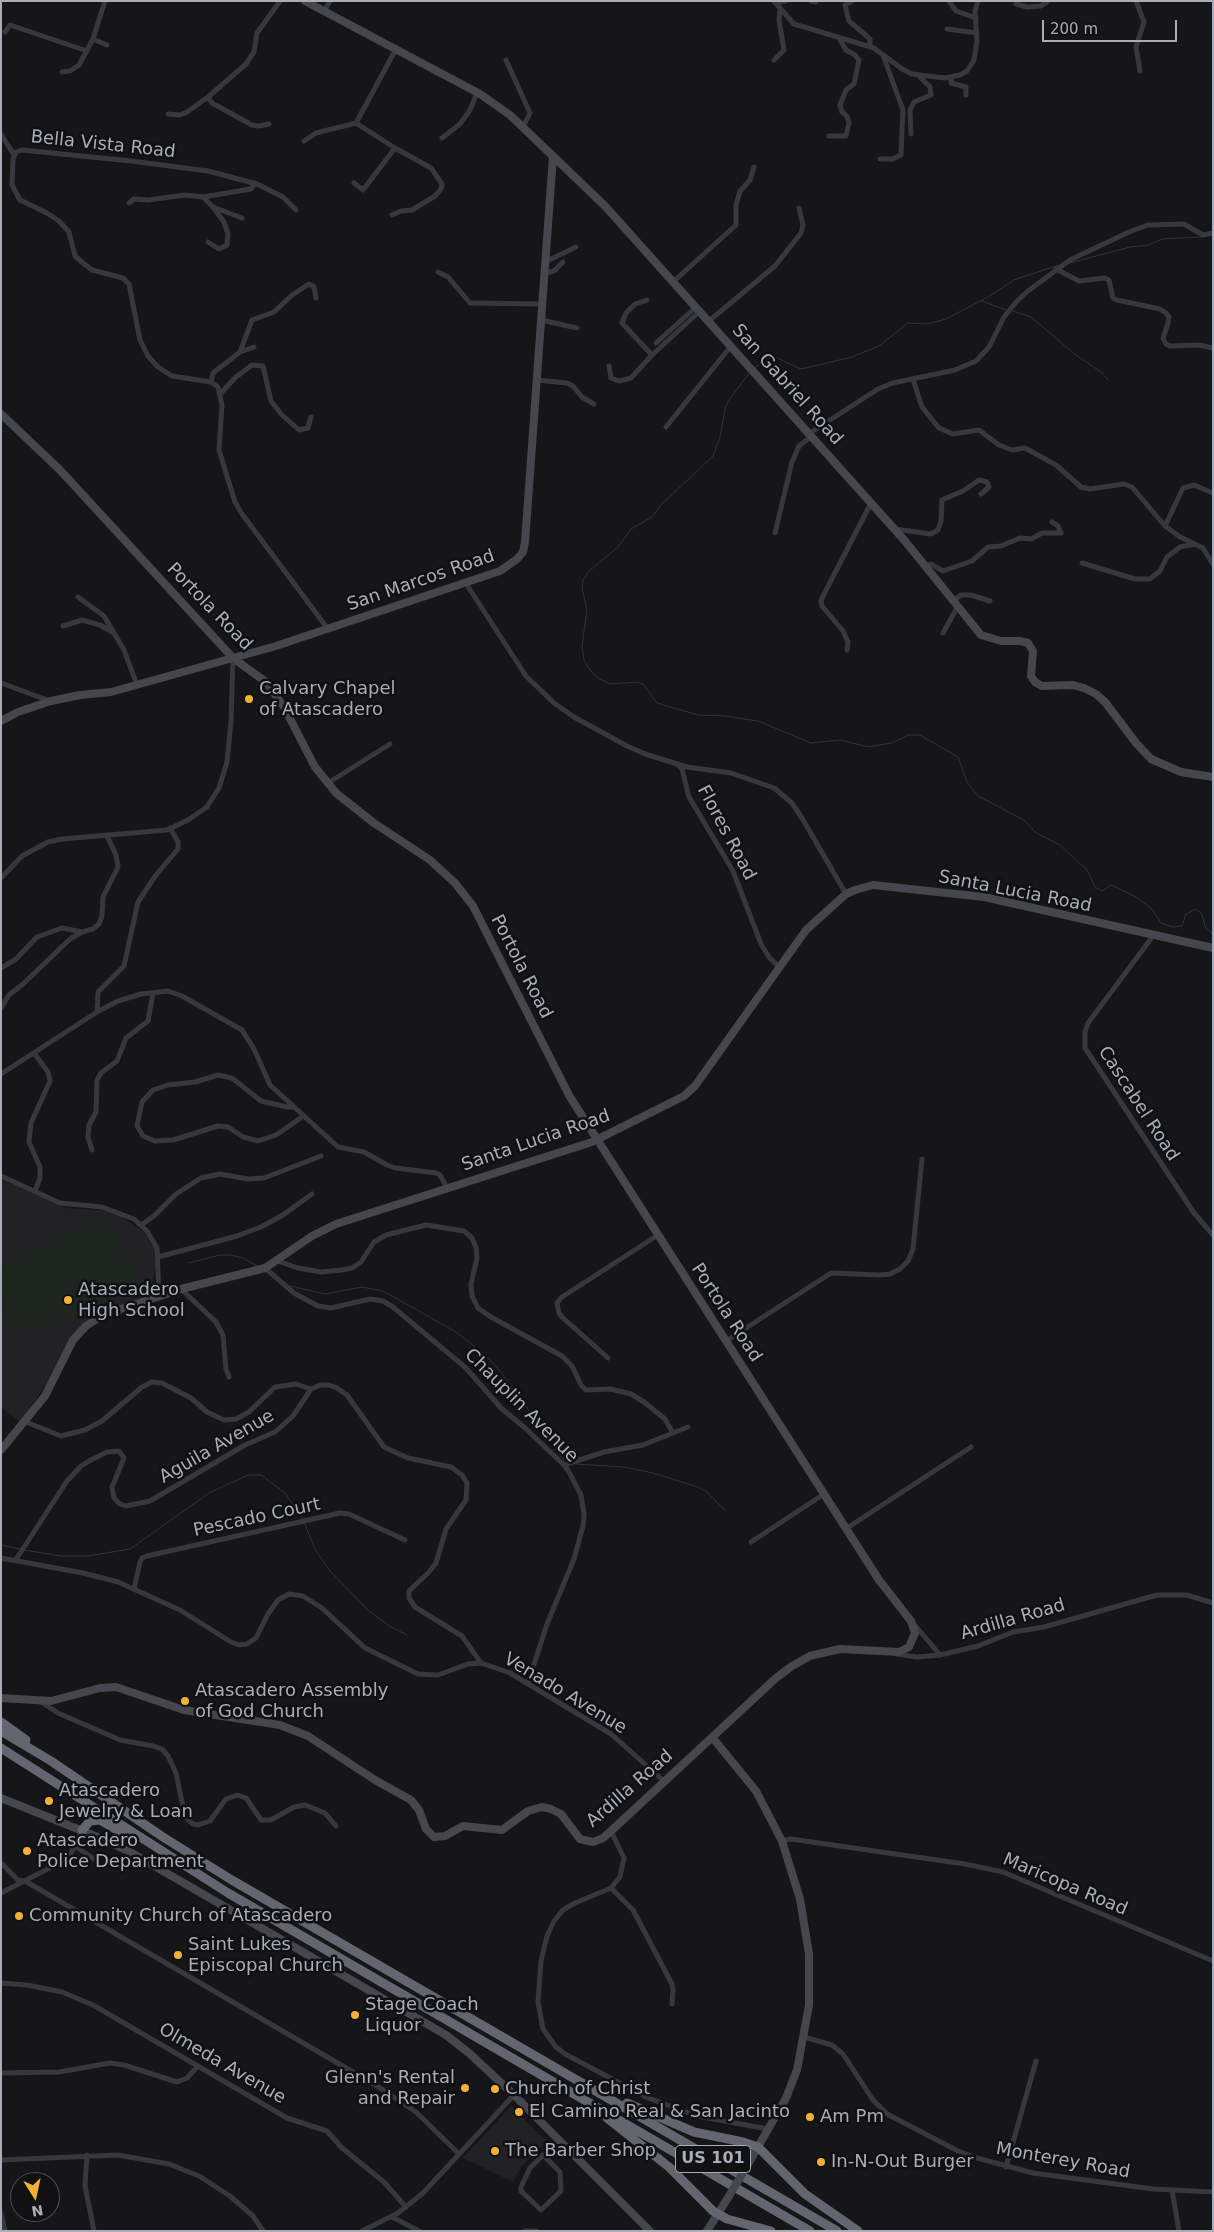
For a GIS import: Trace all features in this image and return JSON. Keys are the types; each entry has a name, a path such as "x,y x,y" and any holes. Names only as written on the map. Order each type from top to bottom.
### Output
{"highway":[{"path":"1,1722 51,1761"},
{"name":"US 101","path":"1,1731 51,1761 163,1837 223,1874 837,2231"},
{"name":"US 101","path":"1,1748 43,1772 143,1840 228,1893 810,2231"},
{"path":"82,1830 90,1821 100,1820 129,1836 143,1840"},
{"path":"588,2086 674,2125 758,2147 805,2194 858,2231"},
{"path":"574,2094 659,2158 718,2215 771,2231"}],"street":[{"path":"62,72 70,71 79,65 93,40 105,1"},
{"path":"168,114 180,115 187,112 208,97 246,64 254,52 257,33 280,1"},
{"name":"San Gabriel Road","path":"305,1 477,93 510,115 605,206 894,529 981,635 1001,641 1020,640 1028,643 1033,651 1030,676 1034,682 1042,686 1073,685 1096,694 1151,759 1181,772 1213,777"},
{"path":"324,11 330,1"},
{"path":"775,2 786,1"},
{"path":"811,1 816,2"},
{"path":"852,1 845,6 849,21 870,39 870,46"},
{"path":"949,1 956,11 976,18"},
{"path":"775,2 794,24 870,46 905,71 918,75 951,78 967,71 973,62 976,53 978,1"},
{"path":"1016,4 1041,6 1047,1 1054,1"},
{"path":"1136,1 1144,22 1136,47 1140,71"},
{"path":"774,60 784,50 779,20 780,9"},
{"path":"5,32 10,25 87,51"},
{"path":"947,29 977,33"},
{"path":"830,136 846,136 849,123 840,105 846,90 854,84 859,60 855,54 846,50 839,38"},
{"path":"93,40 107,45"},
{"path":"356,124 396,49"},
{"path":"880,159 893,159 900,155 903,110 883,55"},
{"path":"506,60 530,113 524,127"},
{"path":"911,134 910,110 914,102 931,95 930,87 918,75"},
{"path":"951,78 951,83 966,87 966,95"},
{"path":"442,138 460,124 470,110 477,93"},
{"path":"208,97 212,103 252,126 270,124"},
{"path":"304,141 316,132 356,124 431,168 442,184 441,189 435,196 412,210 401,211 392,215"},
{"path":"1,134 14,155"},
{"path":"354,183 363,190 395,148"},
{"name":"Bella Vista Road","path":"211,382 172,376 158,367 148,356 140,340 129,284 123,278 92,270 75,256 69,232 58,221 47,213 20,200 12,186 14,155 22,150 192,169 255,183 282,197 296,210"},
{"name":"San Marcos Road","path":"1,720 51,701 80,695 111,692 328,629 507,567 517,559 524,547 554,156"},
{"path":"673,282 736,226 736,205 740,191 750,180 754,167"},
{"path":"129,203 134,199 148,200 185,195 203,197 251,189 255,183"},
{"path":"203,197 224,222 228,234 227,245 219,249 208,242"},
{"path":"212,207 242,218"},
{"path":"709,321 775,266 801,233 803,225 799,208"},
{"path":"775,533 792,462 799,446 811,435 872,392 894,383 955,370 976,361 989,347 1004,317 1017,301 1070,260 1141,227 1184,224 1203,235 1213,233"},
{"path":"545,262 576,247"},
{"path":"545,272 554,271 563,262"},
{"path":"1056,269 1079,281 1105,278 1110,280 1113,298 1160,309 1166,313 1169,317 1164,334 1166,344 1176,347 1198,344 1213,348"},
{"path":"438,272 448,277 470,303 542,304"},
{"path":"240,352 252,320 274,312 292,295 309,284 314,287 316,298"},
{"path":"647,300 635,304 626,313 622,323 652,354"},
{"path":"656,342 698,309"},
{"path":"609,366 611,378 619,381 630,378 698,309"},
{"path":"541,320 577,328"},
{"path":"666,427 731,346"},
{"path":"254,347 240,352 213,373 211,382 215,383 221,393 222,404 219,450 235,502 242,514 328,629"},
{"path":"221,393 236,376 252,365 263,366 271,401 282,415 299,430 308,428 311,417"},
{"path":"913,379 922,407 939,428 953,434 979,430 999,445 1012,450 1025,448 1056,465 1081,487 1090,489 1124,484 1132,487 1166,526 1180,537 1203,548 1213,564"},
{"path":"537,380 567,382 582,397 594,404"},
{"name":"Portola Road","path":"1,414 60,470 233,658 258,675 273,690 284,707 306,752 328,783 350,805 374,824 430,860 455,883 473,906 559,1077 596,1140 879,1580 940,1655"},
{"path":"894,529 931,534 938,530 941,521 942,500 962,491 979,480 987,482 989,487 981,494"},
{"path":"1166,526 1183,488 1194,485 1213,492"},
{"path":"847,650 848,642 843,630 822,606 820,600 871,503"},
{"path":"926,566 931,564 943,571 972,561 988,548 1002,546 1020,538 1031,538 1042,533 1061,533 1052,522"},
{"path":"1082,563 1135,579 1150,578 1160,571 1167,557 1180,546 1195,544"},
{"path":"465,582 519,666 544,695 574,717 627,746 677,765 731,773 768,785 792,803 846,894"},
{"path":"943,634 956,603 961,596 971,595 990,601"},
{"path":"78,597 104,616 124,650 137,685"},
{"path":"62,626 82,620 100,625 114,633"},
{"path":"1,878 22,856 41,845 62,839 158,832 188,820 202,811 214,798 221,783 230,742 233,658"},
{"path":"1,683 51,701"},
{"path":"328,783 390,744"},
{"name":"Flores Road","path":"677,765 682,769 689,797 733,871 761,944 779,967"},
{"path":"97,1012 98,992 124,966 138,902 156,875 178,849 178,842 170,828"},
{"path":"1,1008 9,995 70,940 99,924 102,916 103,897 116,872 118,862 107,836"},
{"name":"Santa Lucia Road","path":"1,1450 26,1422 45,1396 70,1346 82,1330 103,1315 159,1295 265,1268 278,1261 312,1236 336,1224 596,1140 675,1102 692,1090 779,967 813,923 846,894 873,885 963,894 1213,948"},
{"path":"1,968 16,959 37,937 54,930 66,928 82,932"},
{"name":"Cascabel Road","path":"1153,936 1088,1023 1085,1032 1085,1048 1194,1213 1213,1236"},
{"path":"1,1074 97,1012 127,998 168,992 182,996 242,1030 262,1063 268,1082 302,1117 324,1133 338,1147 364,1152 396,1168 436,1173 447,1188"},
{"path":"92,1150 88,1137 89,1125 96,1112 97,1080 101,1073 117,1060 126,1038 148,1021 153,993"},
{"path":"34,1053 48,1072 50,1081 31,1123 29,1142 40,1167 35,1191"},
{"path":"293,1106 287,1107 261,1101 232,1078 218,1075 195,1082 168,1085 152,1090 142,1102 137,1126 143,1136 155,1142 173,1140 218,1126 228,1127 243,1137 258,1141 276,1135 302,1117"},
{"path":"141,1225 154,1216 176,1194 201,1178 220,1174 248,1179 264,1178 321,1156"},
{"path":"726,1341 831,1273 880,1275 890,1274 900,1269 908,1261 913,1249 922,1159"},
{"path":"1,1176 60,1203 97,1206 134,1219 154,1242 158,1256 159,1295"},
{"path":"158,1256 237,1236 256,1229 277,1219 312,1194"},
{"path":"278,1261 315,1271 342,1270 352,1268 361,1262 374,1242 386,1235 426,1225 464,1231 472,1238 476,1248 477,1258 471,1284 472,1296 478,1308 562,1356 572,1366 581,1385 586,1390 611,1389 631,1394 665,1419 673,1432"},
{"path":"608,1358 562,1317 557,1303 562,1297 658,1235"},
{"name":"Chauplin Avenue","path":"265,1268 294,1293 318,1306 331,1308 370,1299 383,1301 393,1307 466,1368 501,1408 564,1465 581,1495 583,1526 574,1559 547,1624 534,1670 528,1683"},
{"path":"181,1289 216,1322 223,1335 226,1369 229,1377"},
{"path":"26,1422 60,1436 85,1430 102,1421 142,1387 152,1382 162,1383 191,1398 207,1412 224,1420 236,1419 249,1412 275,1387 296,1384 311,1389 325,1384 337,1388 347,1395 384,1447 408,1458 450,1467 464,1479 468,1489 466,1500 446,1529 436,1563 409,1591 410,1598 415,1607 462,1636 481,1663"},
{"name":"Aguila Avenue","path":"15,1561 67,1482 77,1469 89,1461 106,1452 119,1452 124,1458 112,1487 114,1498 120,1504 126,1506 150,1501 245,1445 275,1432 290,1420 311,1389"},
{"path":"564,1465 604,1452 643,1445 688,1427"},
{"path":"847,1528 971,1446"},
{"path":"751,1542 824,1494"},
{"name":"Pescado Court","path":"134,1589 142,1558 340,1514 348,1514 405,1540"},
{"name":"Venado Avenue","path":"1,1558 83,1573 118,1582 180,1610 235,1644 242,1645 252,1642 262,1630 275,1603 285,1595 295,1594 303,1596 322,1608 365,1648 418,1674 438,1675 468,1664 481,1663 495,1667 528,1683 612,1734 664,1781"},
{"name":"Ardilla Road","path":"1,1698 41,1702 65,1698 100,1688 116,1687 184,1710 295,1730 308,1736 375,1780 412,1800 419,1810 426,1829 434,1837 445,1836 463,1826 502,1830 528,1811 542,1807 561,1814 578,1836 584,1840 596,1841 611,1831 784,1672 810,1656 845,1649 917,1657 940,1655 978,1646 1013,1632 1044,1627 1157,1595 1187,1595 1213,1603"},
{"path":"893,1653 906,1649 912,1644 915,1632 911,1621"},
{"path":"41,1702 58,1713 120,1740 162,1749 168,1756 176,1773 185,1817 193,1824 198,1825 210,1821 226,1799 238,1795 246,1798 261,1820 271,1820 294,1807 306,1805 325,1813 336,1826"},
{"path":"707,2231 747,2166 792,2086 800,2061 810,1987 806,1925 793,1871 782,1841 756,1791 712,1737"},
{"path":"1,1798 82,1830 132,1853 433,2027 469,2053 514,2095 650,2231"},
{"path":"1,1893 66,1860 76,1846 82,1830"},
{"path":"611,1831 622,1853 624,1864 620,1877 610,1888 567,1908 554,1921 546,1936 540,1968 538,2002 541,2024 548,2037 565,2054 665,2105 709,2119 768,2129"},
{"name":"Maricopa Road","path":"782,1841 791,1839 965,1864 1003,1872 1213,1961"},
{"path":"76,1846 97,1861"},
{"path":"1,1863 18,1880 26,1881 377,2086 416,2112 460,2154"},
{"path":"610,1888 633,1910 672,1984 672,2004"},
{"name":"Olmeda Avenue","path":"1,1983 44,1988 70,1995 106,2011 287,2118 327,2131 342,2148 384,2182 406,2207"},
{"name":"Monterey Road","path":"804,2037 832,2045 843,2054 873,2100 886,2114 958,2151 1006,2168 1115,2184 1213,2192"},
{"path":"1006,2168 1036,2060"},
{"path":"1,2073 59,2072 110,2063 124,2065 177,2082 187,2078 198,2066"},
{"path":"362,2231 392,2217 423,2193 514,2095"},
{"path":"544,2155 560,2172 560,2191 541,2210 521,2191 530,2168 559,2140"},
{"path":"1,2160 86,2155 136,2156 186,2170 213,2184 243,2205 262,2231"},
{"path":"86,2155 85,2186 94,2231"},
{"path":"1172,2190 1179,2231"},
{"path":"1,2213 6,2231"},
{"path":"712,2231 718,2215"},
{"path":"392,2217 419,2231"},
{"path":"525,2231 536,2231"}],"shaded area":[{"name":"Atascadero High School","path":"1,1179 66,1208 111,1211 120,1215 145,1233 154,1248 155,1267 151,1294 101,1312 88,1320 75,1333 51,1378 20,1422 1,1407"},
{"path":"88,1218 110,1223 111,1231 126,1248 137,1270 138,1277 135,1284 76,1316 55,1324 20,1329 14,1326 1,1295 1,1267"},
{"path":"511,2106 547,2141 521,2167 513,2182 463,2158"}],"waterway":[{"path":"1070,263 1130,247 1148,245 1162,239 1202,237"},
{"path":"754,368 773,356 801,369 852,357 879,346 908,323 927,324 946,319 988,297 1014,280 1059,265"},
{"path":"982,301 1006,310"},
{"path":"1013,311 1031,317 1076,355 1101,372 1108,380"},
{"path":"750,372 728,401 720,437 713,456 661,505 652,517 631,529 618,547 589,571 583,580 582,588 587,610 582,646 584,660 589,669 598,678 610,684 638,682 644,685 657,703 698,715 725,716 758,721 811,743 840,740 869,747 891,743 909,735 920,735 958,757 967,782 978,796 1024,820 1035,832 1060,845 1087,870 1095,887 1102,891 1111,885 1136,897 1151,908 1161,923 1173,927 1182,926 1186,914 1196,909 1202,914 1205,927 1213,934"},
{"path":"189,1263 220,1255 231,1255 243,1258 257,1266"},
{"path":"290,1286 325,1294 362,1287 383,1291 456,1332 483,1353 500,1371 552,1445 564,1460 568,1461"},
{"path":"576,1464 624,1467 653,1473 698,1487 707,1492 726,1511"},
{"path":"24,1550 61,1556 88,1556 130,1549 209,1493 248,1475 261,1475 285,1493 303,1519"},
{"path":"304,1522 316,1551 330,1571 369,1611 391,1627 407,1635"},
{"path":"1,1545 20,1549"}],"place":[{"name":"Calvary Chapel of Atascadero","path":"249,699"},
{"name":"Atascadero High School","path":"68,1300"},
{"name":"Atascadero Assembly of God Church","path":"185,1701"},
{"name":"Atascadero Jewelry & Loan","path":"49,1801"},
{"name":"Atascadero Police Department","path":"27,1851"},
{"name":"Community Church of Atascadero","path":"19,1916"},
{"name":"Saint Lukes Episcopal Church","path":"178,1955"},
{"name":"Stage Coach Liquor","path":"355,2015"},
{"name":"Glenn's Rental and Repair","path":"465,2088"},
{"name":"Church of Christ","path":"495,2089"},
{"name":"El Camino Real & San Jacinto","path":"519,2112"},
{"name":"Am Pm","path":"810,2117"},
{"name":"The Barber Shop","path":"495,2151"},
{"name":"In-N-Out Burger","path":"821,2162"}]}
